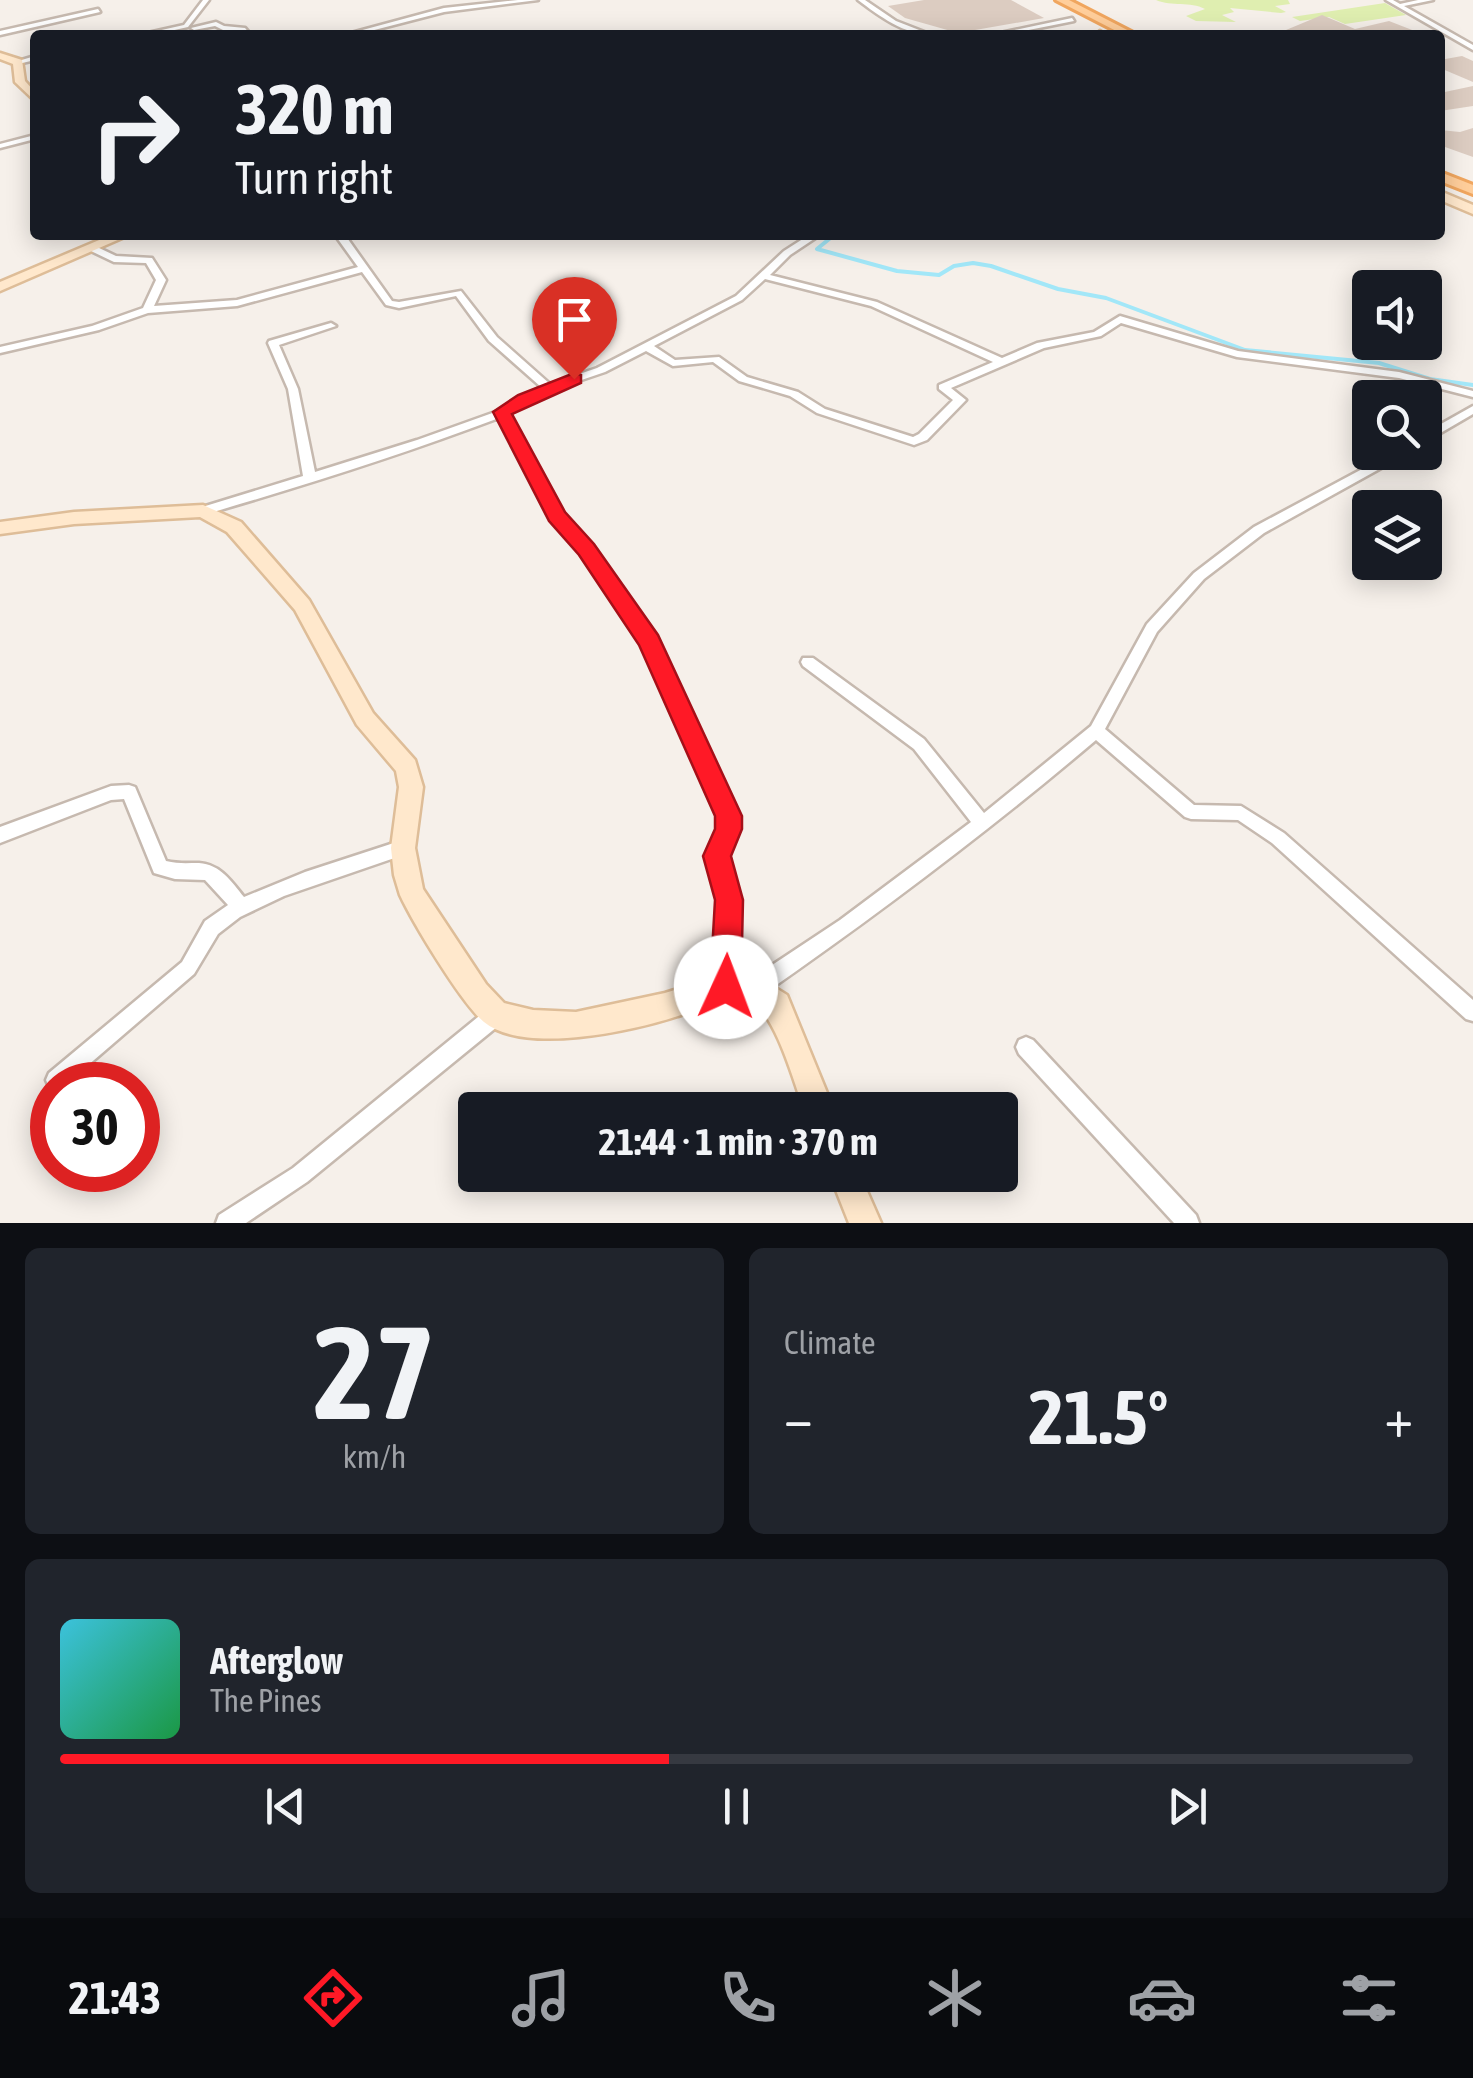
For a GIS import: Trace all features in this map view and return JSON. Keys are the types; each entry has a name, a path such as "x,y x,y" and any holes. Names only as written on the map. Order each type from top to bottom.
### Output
{"main road":[{"path":"1046,0 1105,30"},
{"path":"1061,0 1122,30"},
{"path":"1445,178 1473,190"},
{"path":"1445,189 1473,202"}],"street":[{"path":"193,30 206,0"},
{"path":"369,30 444,10 535,0"},
{"path":"861,0 894,22 916,30"},
{"path":"1392,0 1473,46"},
{"path":"1392,0 1445,30"},
{"path":"1403,4 1430,0"},
{"path":"0,33 98,11"},
{"path":"1020,30 1072,20"},
{"path":"193,30 216,24 244,30"},
{"path":"1445,30 1473,46"},
{"path":"0,56 18,62 30,59"},
{"path":"18,62 20,82 30,93"},
{"path":"0,146 30,138"},
{"path":"1445,198 1473,210"},
{"path":"0,287 112,240"},
{"path":"344,240 386,301 393,304 449,292 461,295 493,339 548,388"},
{"path":"0,528 74,518 203,512 502,412 548,388 601,370 739,298 787,253 807,240"},
{"path":"94,249 114,259 149,260 161,280 147,310"},
{"path":"0,350 104,325 147,310 237,302 364,268"},
{"path":"764,276 874,304 1003,362"},
{"path":"646,346 673,363 715,359 743,379 794,394 827,414 914,441 960,400 943,386 1041,344 1097,334 1127,319 1238,354 1389,373 1473,394"},
{"path":"310,479 293,389 273,343 332,326"},
{"path":"1442,428 1473,409"},
{"path":"502,412 557,516 644,632 729,816 717,856 729,900 726,987"},
{"path":"755,988 846,926 1096,730 1152,628 1180,592 1259,530 1371,470"},
{"path":"203,512 234,527 292,592 366,719 407,767 411,787 402,848 413,896 476,994 496,1015 532,1024 576,1026 665,1006 726,987 755,988 778,1004 813,1092"},
{"path":"808,662 919,744 982,823"},
{"path":"1096,730 1191,812 1232,811 1278,838 1473,1012"},
{"path":"0,834 111,793 129,792 160,866 208,870 218,875 240,906"},
{"path":"77,1062 188,968 202,950 211,928 240,906 402,848"},
{"path":"228,1223 300,1175 496,1015"},
{"path":"1026,1047 1188,1223"},
{"path":"852,1192 864,1223"}],"green space":[{"path":"1156,0 1288,0 1290,4 1275,6 1286,12 1281,13 1230,8 1234,12 1222,15 1236,22 1196,21 1186,16 1205,9"},
{"path":"1385,3 1406,15 1345,24 1329,17 1300,21 1292,17"}],"building":[{"path":"924,0 1011,0 1044,18 975,30 947,30 905,18 888,6"},
{"path":"1322,15 1355,29 1389,21 1412,30 1286,30"},
{"path":"1462,56 1473,61 1473,82 1445,70 1445,59"},
{"path":"1473,86 1473,106 1445,110 1445,92"},
{"path":"1473,128 1473,157 1445,147 1445,130"}],"waterway":[{"path":"828,240 817,249 897,271 939,275 954,266 991,266 1058,289 1106,298 1245,350 1379,363 1430,379 1473,385"}],"route":[{"path":"574,379 502,412 557,516 579,540 639,624 729,816 717,856 729,900 726,987"}]}
